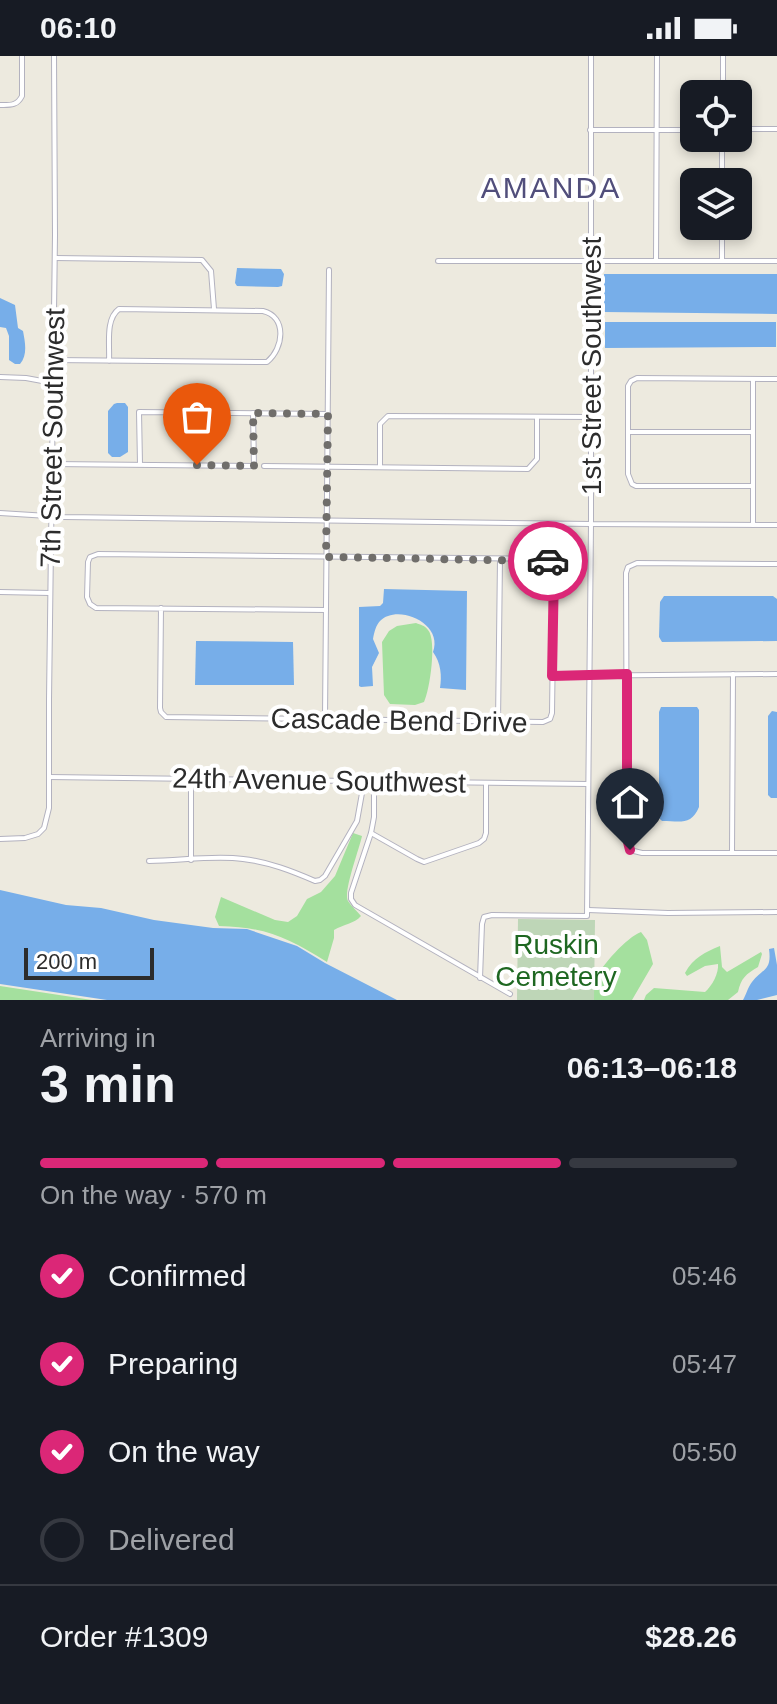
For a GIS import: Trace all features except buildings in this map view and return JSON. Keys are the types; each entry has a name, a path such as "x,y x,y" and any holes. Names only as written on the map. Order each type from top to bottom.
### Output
{"street":[{"path":"0,105 14,105 22,96 22,56"},
{"name":"7th Street Southwest","path":"0,839 38,834 44,828 49,808 54,56"},
{"name":"1st Street Southwest","path":"587,913 591,56"},
{"path":"656,261 657,56"},
{"path":"723,56 723,80"},
{"path":"752,129 777,129"},
{"path":"590,130 680,130"},
{"path":"722,240 722,261"},
{"path":"55,258 202,260 211,271 214,309"},
{"path":"438,261 777,261"},
{"path":"325,719 329,270"},
{"path":"53,360 109,361 267,362 277,354 281,335 277,319 263,311 119,309 110,319 109,361"},
{"path":"0,377 53,383"},
{"path":"753,486 632,484 628,474 628,386 637,378 777,379"},
{"path":"753,379 753,525"},
{"path":"140,464 139,412 328,414"},
{"path":"52,464 254,466 253,413"},
{"path":"380,467 380,424 388,416 591,417"},
{"path":"264,466 528,469 537,459 537,417"},
{"path":"628,432 753,432"},
{"path":"0,513 64,517 777,525"},
{"name":"Cascade Bend Drive","path":"98,554 326,557 544,559 553,564 552,713 547,721 169,717 163,715 160,708 161,608 96,608 87,597 88,562 90,557 98,554"},
{"path":"498,722 500,559"},
{"path":"777,564 632,564 626,573 627,838 630,850 642,853 777,853"},
{"path":"0,592 50,593"},
{"path":"161,608 326,610"},
{"path":"732,853 733,674"},
{"path":"552,676 777,674"},
{"name":"24th Avenue Southwest","path":"49,777 588,784"},
{"path":"191,778 191,860"},
{"path":"149,861 220,857 245,859 283,867 315,881 320,880 357,821 364,781"},
{"path":"374,781 371,833 351,899 355,905 510,994"},
{"path":"371,833 424,862 479,843 486,833 486,783"},
{"path":"480,978 482,924 484,917 492,915 777,912"}],"green space":[{"path":"416,623 424,626 431,635 432,665 426,696 424,702 415,705 390,704 384,695 382,642 389,631 397,626"},
{"path":"353,833 362,836 347,896 361,916 334,930 327,962 276,935 219,926 215,917 221,897 275,920 288,922 297,916 307,899 321,892 335,876"},
{"name":"Ruskin Cemetery","path":"518,919 595,920 594,1000 517,1000"},
{"path":"641,932 647,940 653,964 632,1000 594,1000 595,980 603,967 622,946"},
{"path":"720,946 722,967 727,972 762,954 758,967 745,977 738,992 728,1000 644,1000 654,988 705,992 714,979 718,964 705,966 687,976 685,973 700,956"},
{"path":"0,986 92,1000 0,1000"}],"water":[{"path":"237,268 281,269 284,274 282,286 237,286"},
{"path":"604,274 777,274 777,314 604,312"},
{"path":"0,298 15,305 18,328 23,331 25,353 20,364 9,360 9,336 6,328 0,327"},
{"path":"605,322 776,322 776,347 605,348"},
{"path":"117,403 125,403 128,407 128,452 112,457 108,453 108,411"},
{"path":"384,589 467,591 466,690 440,688 440,670 433,652 435,642 432,632 417,619 397,614 388,616 377,625 373,639 379,653 372,667 373,686 359,686 359,607 380,606"},
{"path":"664,596 773,596 777,599 777,641 662,642 659,637 660,602"},
{"path":"196,641 293,642 294,685 195,685"},
{"path":"661,707 697,707 699,710 699,807 689,820 662,821 659,818"},
{"path":"772,711 777,712 777,798 768,795 768,716"},
{"path":"0,890 154,920 247,929 297,946 397,1000 107,1000 0,984"},
{"path":"774,948 777,995 743,1000 752,982 768,965 769,949"}],"way so far":[{"path":"197,465 254,466 253,413 328,414 326,557 548,561"}],"district":[{"name":"AMANDA","path":"551,188"}],"route":[{"path":"548,561 554,569 552,676 627,674 627,838 630,850"}]}
